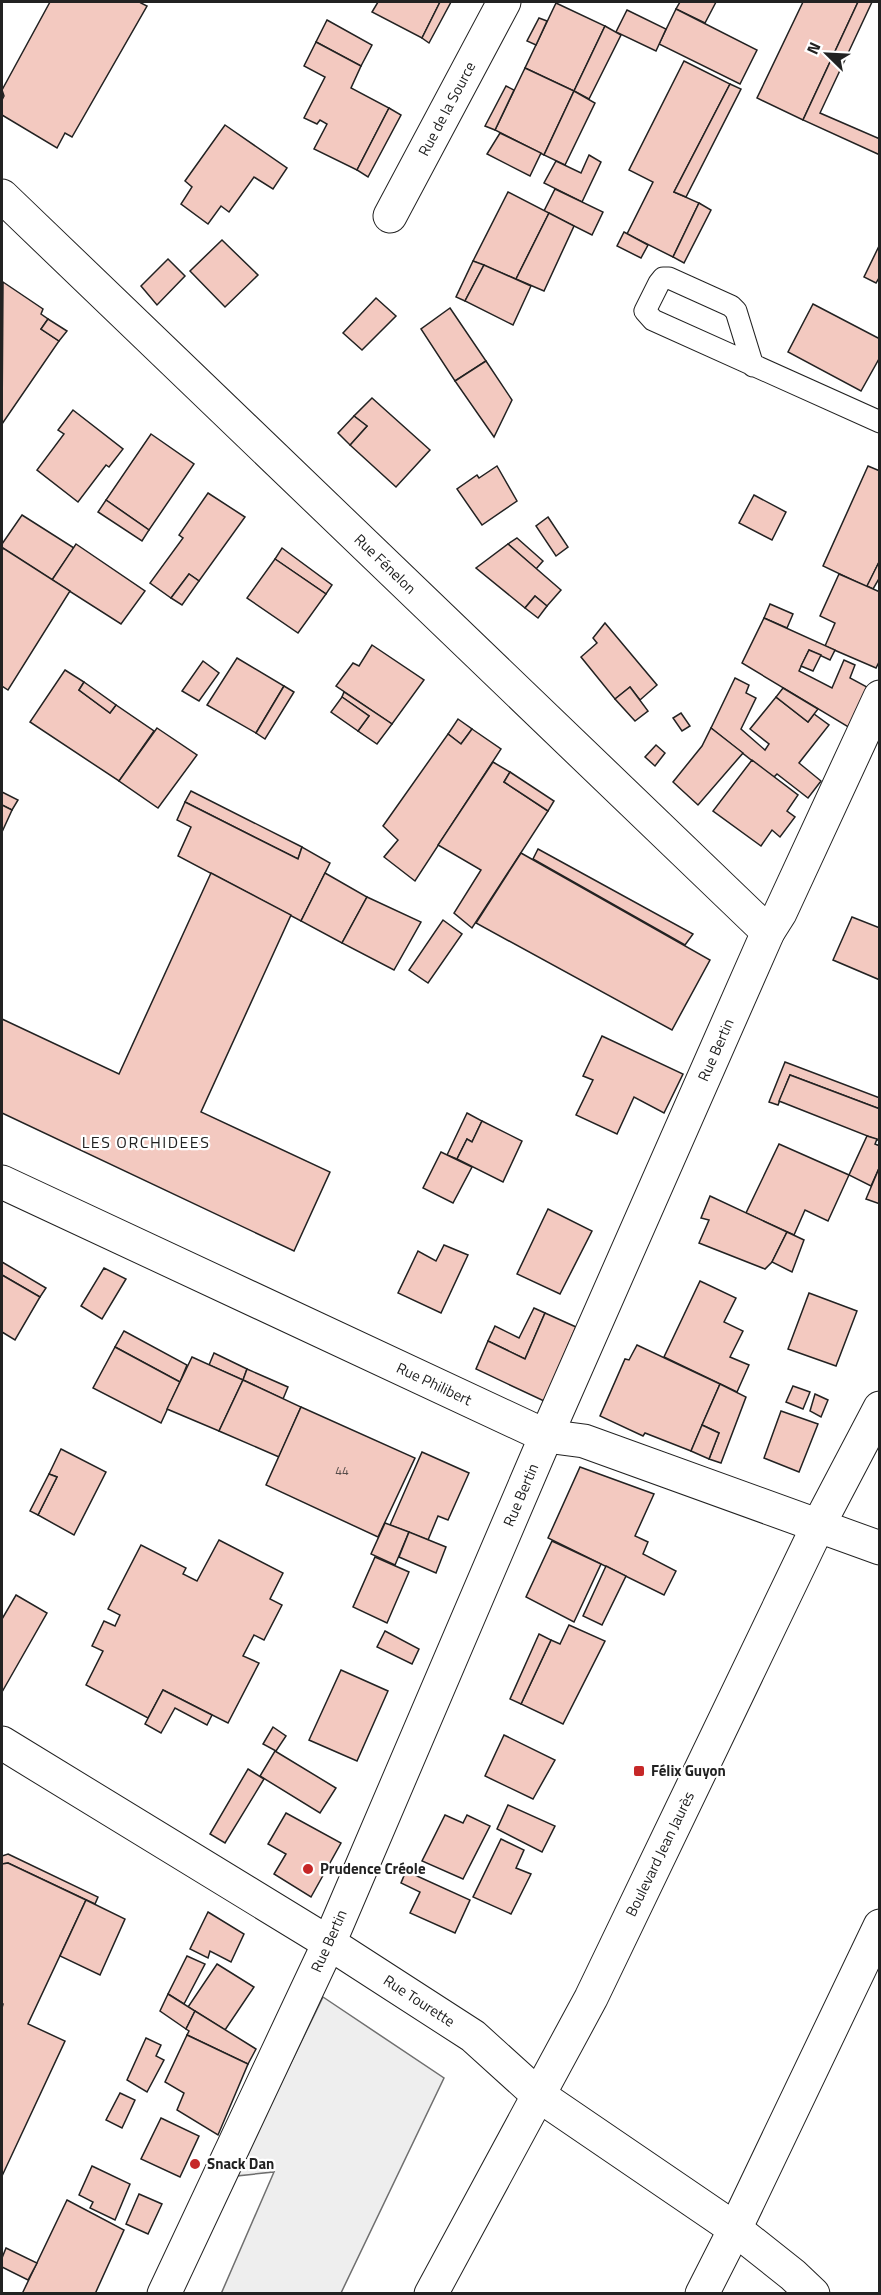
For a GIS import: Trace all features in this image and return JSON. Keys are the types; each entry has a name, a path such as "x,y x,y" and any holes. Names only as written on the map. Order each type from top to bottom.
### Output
{"street":[{"name":"Rue de la Source","path":"390,216 504,2"},
{"name":"Rue Fénelon","path":"2,196 768,932"},
{"name":"Rue Bertin","path":"164,2294 329,1942 546,1436 768,932 780,914 879,697"},
{"name":"Rue Philibert","path":"2,1182 546,1436 584,1441 879,1548"},
{"name":"Boulevard Jean Jaurès","path":"431,2294 537,2094 591,1998 818,1526 879,1408"},
{"name":"Rue Tourette","path":"2,1743 329,1942 472,2036 537,2094 735,2229 813,2294"},
{"path":"702,2294 879,1926"}],"lane":[{"path":"753,366 736,311 731,306 669,278 663,278 645,311 648,316 753,366 879,422"}],"shaded area":[{"path":"323,1997 444,2078 341,2293 221,2294 274,2172 236,2176"}],"building":[{"path":"50,2 142,2 147,6 72,137 65,133 57,148 2,115 4,96 2,90"},
{"path":"378,2 440,2 422,38 372,12"},
{"path":"440,2 451,2 429,43 422,38"},
{"path":"680,2 716,2 705,23 676,9"},
{"path":"803,2 858,2 803,120 757,98"},
{"path":"858,2 872,2 820,113 880,139 880,155 803,120"},
{"path":"556,3 605,26 574,91 525,68"},
{"path":"676,9 757,50 740,84 659,44"},
{"path":"627,10 666,29 656,51 616,32"},
{"path":"539,18 547,21 536,45 527,41"},
{"path":"327,20 372,45 361,66 316,42"},
{"path":"605,26 621,35 589,99 574,91"},
{"path":"316,42 361,66 351,88 389,108 357,170 314,149 327,124 320,120 317,124 304,118 325,77 304,66"},
{"path":"684,61 730,84 674,192 699,203 673,257 627,234 653,182 629,170"},
{"path":"525,68 574,91 544,155 495,130"},
{"path":"730,84 741,89 686,197 674,192"},
{"path":"506,86 514,90 495,130 485,126"},
{"path":"574,91 595,103 565,165 544,155"},
{"path":"389,108 401,115 368,177 357,170"},
{"path":"225,125 287,168 273,189 254,177 229,212 221,206 208,224 181,204 192,187 185,181"},
{"path":"500,133 541,153 530,176 487,154"},
{"path":"589,155 601,162 582,202 544,183 556,161 581,173"},
{"path":"555,189 603,212 592,235 544,211"},
{"path":"508,192 549,213 516,279 473,261"},
{"path":"699,203 711,210 684,263 673,257"},
{"path":"549,213 574,226 544,291 516,279"},
{"path":"624,232 648,245 641,258 617,246"},
{"path":"222,240 258,275 225,307 190,271"},
{"path":"880,244 880,276 876,283 864,277"},
{"path":"168,259 185,276 157,305 141,286"},
{"path":"473,261 484,265 465,301 456,297"},
{"path":"484,265 531,286 513,325 465,301"},
{"path":"3,282 43,309 41,314 48,319 41,329 59,341 2,424"},
{"path":"376,298 396,316 362,350 343,333"},
{"path":"813,304 880,339 880,357 861,391 788,352"},
{"path":"450,308 486,361 455,381 421,329"},
{"path":"48,319 67,331 59,341 41,329"},
{"path":"486,361 512,400 494,437 455,381"},
{"path":"372,398 430,450 396,487 350,445 367,426 354,416"},
{"path":"73,410 123,449 109,467 106,465 78,502 37,470 64,434 58,430"},
{"path":"354,416 367,426 350,445 338,433"},
{"path":"151,434 194,464 149,530 106,500"},
{"path":"497,466 517,501 482,525 457,489 477,475 479,478"},
{"path":"868,466 880,471 880,560 867,587 823,566"},
{"path":"208,493 245,517 199,581 189,574 171,598 150,583 183,538 179,535"},
{"path":"754,495 786,512 772,540 739,523"},
{"path":"106,500 149,530 142,541 98,512"},
{"path":"22,515 74,548 52,580 2,548 2,544"},
{"path":"548,517 568,547 556,556 536,526"},
{"path":"517,538 543,561 536,569 508,544"},
{"path":"76,544 145,591 121,624 52,580"},
{"path":"508,544 561,590 547,606 535,596 525,608 476,568"},
{"path":"3,548 70,591 8,690 2,686"},
{"path":"282,548 332,585 326,594 275,559"},
{"path":"275,559 326,594 298,633 247,598"},
{"path":"880,560 880,577 873,589 867,586"},
{"path":"189,574 199,581 182,605 171,598"},
{"path":"839,574 880,592 880,660 876,668 825,646 835,623 820,616"},
{"path":"535,596 547,606 538,618 525,608"},
{"path":"770,604 793,614 787,628 764,618"},
{"path":"764,618 835,650 830,660 809,650 799,671 832,688 844,660 855,665 850,678 867,687 850,728 742,663"},
{"path":"605,623 657,685 640,700 630,687 615,699 581,657 597,643 593,638"},
{"path":"372,645 424,680 392,724 336,686 353,663 359,666"},
{"path":"809,650 821,655 813,671 801,666"},
{"path":"237,658 284,686 256,733 207,705"},
{"path":"203,661 219,673 199,701 182,691"},
{"path":"65,670 84,682 79,690 110,713 116,705 154,731 119,781 30,722"},
{"path":"735,678 749,685 746,693 756,698 741,729 765,750 769,744 750,729 776,697 808,722 814,714 829,725 799,763 821,781 808,798 777,774 774,777 765,771 711,728"},
{"path":"84,682 116,705 110,713 79,690"},
{"path":"284,686 294,692 265,739 256,733"},
{"path":"630,687 648,711 635,721 615,699"},
{"path":"783,688 818,709 808,722 776,697"},
{"path":"344,692 392,724 377,744 358,731 369,716 342,697"},
{"path":"342,697 369,716 358,731 331,712"},
{"path":"681,713 690,726 682,731 673,718"},
{"path":"458,719 472,729 461,744 448,734"},
{"path":"157,728 197,755 158,808 119,781"},
{"path":"711,728 743,753 698,805 673,782 702,746"},
{"path":"472,729 501,749 415,881 384,857 398,840 383,826 448,734 461,744"},
{"path":"656,745 665,753 655,766 645,757"},
{"path":"752,760 798,795 787,811 795,817 780,837 772,830 761,846 713,811"},
{"path":"493,762 510,772 504,782 548,811 472,928 454,913 481,870 438,845"},
{"path":"510,772 554,801 548,811 504,782"},
{"path":"191,791 302,847 298,859 185,802"},
{"path":"2,792 18,800 12,810 2,805"},
{"path":"185,802 298,859 302,847 330,863 301,921 178,856 191,827 177,820"},
{"path":"2,805 12,810 2,832"},
{"path":"538,849 693,934 685,945 533,859"},
{"path":"521,853 710,960 672,1030 476,923"},
{"path":"211,873 291,915 201,1112 330,1172 294,1251 2,1113 2,1019 119,1074"},
{"path":"325,873 367,897 342,943 301,921"},
{"path":"367,897 421,922 394,970 342,943"},
{"path":"852,917 880,928 880,980 833,960"},
{"path":"443,920 462,934 428,983 409,970"},
{"path":"602,1036 683,1074 664,1113 634,1097 617,1134 576,1115 593,1080 583,1076"},
{"path":"785,1062 880,1098 880,1109 790,1075 778,1105 769,1102"},
{"path":"790,1075 880,1109 880,1141 779,1101"},
{"path":"467,1113 482,1121 472,1142 467,1139 457,1159 447,1155"},
{"path":"482,1121 522,1141 503,1182 457,1159 467,1139 472,1142"},
{"path":"867,1136 877,1139 875,1144 880,1146 880,1166 871,1186 849,1175"},
{"path":"779,1144 849,1175 828,1221 805,1210 794,1235 746,1213"},
{"path":"441,1152 472,1167 453,1203 423,1188"},
{"path":"880,1166 880,1204 866,1199"},
{"path":"710,1196 787,1232 772,1262 765,1269 699,1243 709,1220 701,1218"},
{"path":"548,1209 592,1231 560,1294 517,1274"},
{"path":"787,1232 804,1240 792,1272 772,1262"},
{"path":"444,1245 468,1255 441,1313 398,1293 418,1251 436,1261"},
{"path":"2,1262 46,1288 40,1297 2,1275"},
{"path":"104,1268 126,1279 102,1319 81,1306"},
{"path":"2,1275 40,1297 15,1340 2,1332"},
{"path":"700,1281 736,1298 724,1322 743,1331 730,1357 749,1365 737,1392 664,1357"},
{"path":"809,1293 857,1311 836,1366 788,1349"},
{"path":"534,1308 545,1313 525,1359 488,1341 495,1326 519,1338"},
{"path":"545,1313 576,1327 544,1401 476,1369 488,1341 525,1359"},
{"path":"124,1331 187,1365 180,1382 115,1347"},
{"path":"637,1345 720,1384 691,1451 645,1433 643,1436 600,1416 625,1359 629,1360"},
{"path":"115,1347 180,1382 161,1423 93,1388"},
{"path":"214,1353 247,1369 243,1380 209,1365"},
{"path":"192,1357 243,1380 219,1431 167,1409"},
{"path":"247,1369 288,1387 283,1399 243,1380"},
{"path":"243,1380 301,1407 279,1457 219,1431"},
{"path":"720,1384 746,1397 721,1463 709,1459 719,1433 702,1425"},
{"path":"793,1386 810,1392 803,1409 786,1402"},
{"path":"815,1394 828,1400 821,1417 810,1411"},
{"path":"301,1407 415,1458 378,1537 266,1485"},
{"path":"781,1411 818,1424 799,1472 764,1458"},
{"path":"702,1425 719,1433 709,1459 691,1451"},
{"path":"61,1449 106,1472 74,1535 38,1515 57,1477 49,1474"},
{"path":"422,1452 469,1473 448,1520 438,1516 428,1540 390,1525"},
{"path":"580,1467 654,1494 635,1536 648,1542 643,1554 676,1571 664,1595 548,1538"},
{"path":"49,1474 57,1477 38,1515 30,1511"},
{"path":"385,1523 409,1532 395,1565 371,1554"},
{"path":"409,1532 446,1547 436,1573 399,1557"},
{"path":"219,1540 283,1573 270,1599 282,1605 264,1640 254,1635 243,1656 259,1663 228,1723 163,1690 148,1718 86,1685 103,1651 92,1646 104,1621 115,1626 120,1615 108,1609 141,1545 186,1568 183,1574 197,1581"},
{"path":"552,1541 601,1564 574,1622 526,1597"},
{"path":"375,1557 409,1572 387,1623 353,1607"},
{"path":"606,1566 626,1576 602,1625 583,1616"},
{"path":"16,1595 47,1613 2,1692 2,1619"},
{"path":"569,1625 605,1641 563,1724 521,1704 551,1640 560,1644"},
{"path":"385,1631 419,1649 412,1664 377,1647"},
{"path":"539,1634 551,1640 521,1704 510,1699"},
{"path":"341,1670 388,1691 357,1761 309,1740"},
{"path":"163,1690 212,1715 207,1725 175,1708 161,1733 145,1724"},
{"path":"273,1727 286,1736 276,1751 263,1744"},
{"path":"504,1735 555,1760 533,1799 485,1776"},
{"path":"275,1751 336,1788 320,1813 260,1776"},
{"path":"248,1769 264,1779 225,1843 210,1834"},
{"path":"508,1805 555,1826 542,1852 497,1829"},
{"path":"286,1813 341,1843 311,1897 274,1874 286,1854 268,1844"},
{"path":"445,1815 463,1823 467,1815 490,1826 463,1879 422,1861"},
{"path":"501,1839 524,1850 516,1868 531,1874 511,1914 473,1897"},
{"path":"8,1854 98,1897 95,1904 8,1863 2,1864 2,1856"},
{"path":"8,1863 86,1900 28,2024 65,2041 2,2176 2,1864"},
{"path":"406,1871 470,1900 455,1933 410,1913 420,1892 401,1883"},
{"path":"86,1900 125,1919 100,1975 60,1956"},
{"path":"208,1912 244,1934 231,1962 210,1951 208,1958 190,1949"},
{"path":"187,1956 205,1964 184,2004 168,1994"},
{"path":"217,1964 254,1987 225,2030 188,2007"},
{"path":"168,1994 195,2011 186,2029 160,2011"},
{"path":"195,2011 256,2049 248,2064 187,2035 189,2031 186,2029"},
{"path":"187,2035 248,2064 218,2135 177,2110 184,2093 165,2082"},
{"path":"146,2038 161,2045 156,2056 164,2060 147,2092 127,2080"},
{"path":"120,2093 135,2100 122,2128 106,2120"},
{"path":"161,2118 199,2136 180,2177 141,2159"},
{"path":"92,2166 130,2184 115,2220 90,2208 93,2202 79,2195"},
{"path":"139,2194 162,2204 148,2234 126,2224"},
{"path":"67,2200 124,2230 95,2294 22,2294"},
{"path":"6,2248 37,2263 28,2280 2,2267 2,2258"}],"place":[{"name":"Félix Guyon","path":"639,1771"},
{"name":"Prudence Créole","path":"308,1869"},
{"name":"Snack Dan","path":"195,2164"}],"district":[{"name":"LES ORCHIDEES","path":"146,1142"}]}
